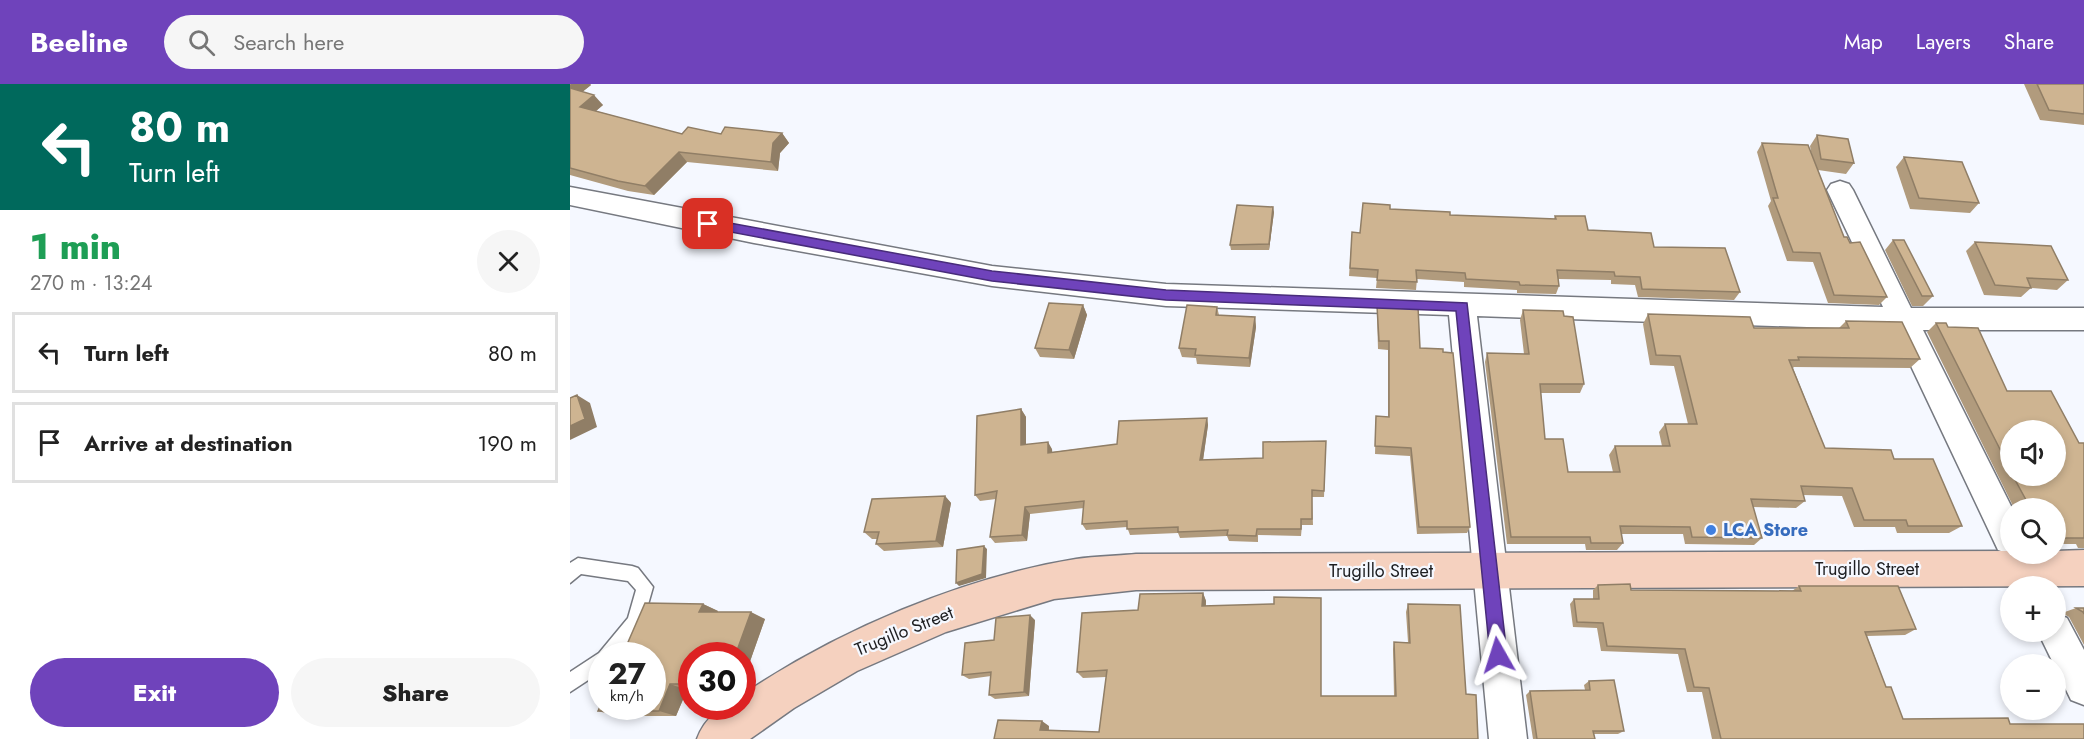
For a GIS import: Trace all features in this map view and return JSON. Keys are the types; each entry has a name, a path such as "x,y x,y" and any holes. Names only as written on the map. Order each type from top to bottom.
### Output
{"street":[{"path":"1840,190 2000,519"},
{"path":"570,196 754,233 992,276 1166,295 1462,307 1903,318 2084,319"},
{"path":"1462,307 1508,739"},
{"name":"Trugillo Street","path":"717,739 783,689 835,660 900,630 1010,593 1077,577 1136,572 1490,571 2000,562"},
{"name":"Trugillo Street","path":"2042,564 2084,568"},
{"path":"2061,642 2084,687"}],"lane":[{"path":"570,575 578,566 632,574 645,587 635,623 618,642"},
{"path":"570,683 588,670"}],"building":[{"path":"2037,84 2084,84 2084,114 2049,110"},
{"path":"570,88 594,95 580,107 682,134 688,127 721,134 725,127 782,133 773,143 771,162 679,152 645,186 618,181 570,168"},
{"path":"1817,135 1848,139 1854,163 1821,159"},
{"path":"1762,143 1808,145 1844,237 1847,237 1850,243 1860,242 1887,297 1834,295 1820,253 1793,252 1773,198 1778,198"},
{"path":"1904,157 1962,162 1979,203 1919,198"},
{"path":"1363,203 1390,205 1390,209 1450,212 1450,215 1556,219 1555,216 1585,216 1588,230 1651,233 1654,247 1725,248 1740,292 1642,289 1640,277 1615,276 1614,272 1557,270 1559,286 1520,285 1519,282 1466,279 1465,273 1416,270 1417,282 1377,280 1378,270 1350,268 1352,232 1360,233"},
{"path":"1237,205 1273,207 1269,244 1230,245"},
{"path":"1893,240 1904,240 1933,296 1922,296"},
{"path":"1975,242 2051,246 2068,280 2027,278 2031,288 1995,285"},
{"path":"1049,303 1083,305 1069,350 1035,348"},
{"path":"1187,305 1217,307 1216,315 1255,317 1249,358 1195,355 1196,349 1179,348"},
{"path":"1377,306 1418,307 1420,348 1443,349 1443,352 1453,353 1470,527 1419,527 1411,448 1375,446 1376,416 1389,417 1389,341 1379,341"},
{"path":"1523,310 1563,311 1564,316 1573,317 1584,384 1540,384 1545,439 1563,439 1568,472 1620,472 1615,446 1670,446 1665,424 1697,424 1680,356 1656,355 1648,314 1750,317 1754,328 1849,328 1846,321 1902,322 1920,359 1798,357 1799,360 1789,360 1825,448 1891,450 1894,459 1933,459 1962,526 1908,526 1906,520 1864,520 1852,488 1801,486 1805,501 1751,499 1762,538 1692,537 1690,527 1620,526 1623,543 1591,543 1590,537 1511,537 1487,353 1529,354"},
{"path":"1936,323 1946,323 1948,327 1978,328 2007,391 2051,391 2079,443 2084,443 2084,538 2066,538 2066,498 2025,498 2018,486 2066,486 2066,420 2000,420 2000,449"},
{"path":"577,395 585,419 570,426 570,398"},
{"path":"1021,409 1021,445 1048,442 1048,453 1117,444 1119,421 1207,418 1200,460 1263,458 1263,442 1326,441 1324,491 1312,490 1312,519 1301,519 1301,529 1257,529 1256,536 1227,535 1228,530 1178,532 1178,527 1127,529 1127,521 1082,524 1084,501 1025,507 1022,535 990,537 997,491 975,495 977,416"},
{"path":"945,496 936,541 876,544 879,532 864,532 872,499"},
{"path":"984,546 982,574 956,583 957,550"},
{"path":"1630,584 1631,590 1801,591 1799,586 1898,586 1916,629 1865,632 1886,687 1891,687 1903,719 2000,718 2000,720 2009,720 2010,724 2084,724 2084,739 1721,739 1709,688 1694,687 1685,649 1607,646 1603,623 1577,622 1574,599 1599,599 1598,585"},
{"path":"1203,593 1202,606 1274,604 1274,597 1321,598 1321,696 1396,696 1394,642 1410,643 1408,604 1460,605 1466,694 1476,695 1478,739 994,739 998,720 1042,721 1040,730 1099,732 1107,670 1077,672 1082,613 1138,610 1140,594"},
{"path":"645,603 703,604 699,612 751,612 740,642 678,642 678,684 670,684 666,694 666,642 628,642"},
{"path":"1030,615 1024,692 989,695 991,672 962,675 965,643 994,640 996,618"},
{"path":"1614,680 1624,731 1593,731 1595,739 1537,739 1530,691 1590,690 1589,681"}],"place":[{"name":"LCA Store","path":"1711,530"}],"route":[{"path":"708,224 992,276 1166,295 1462,307 1498,655"}]}
